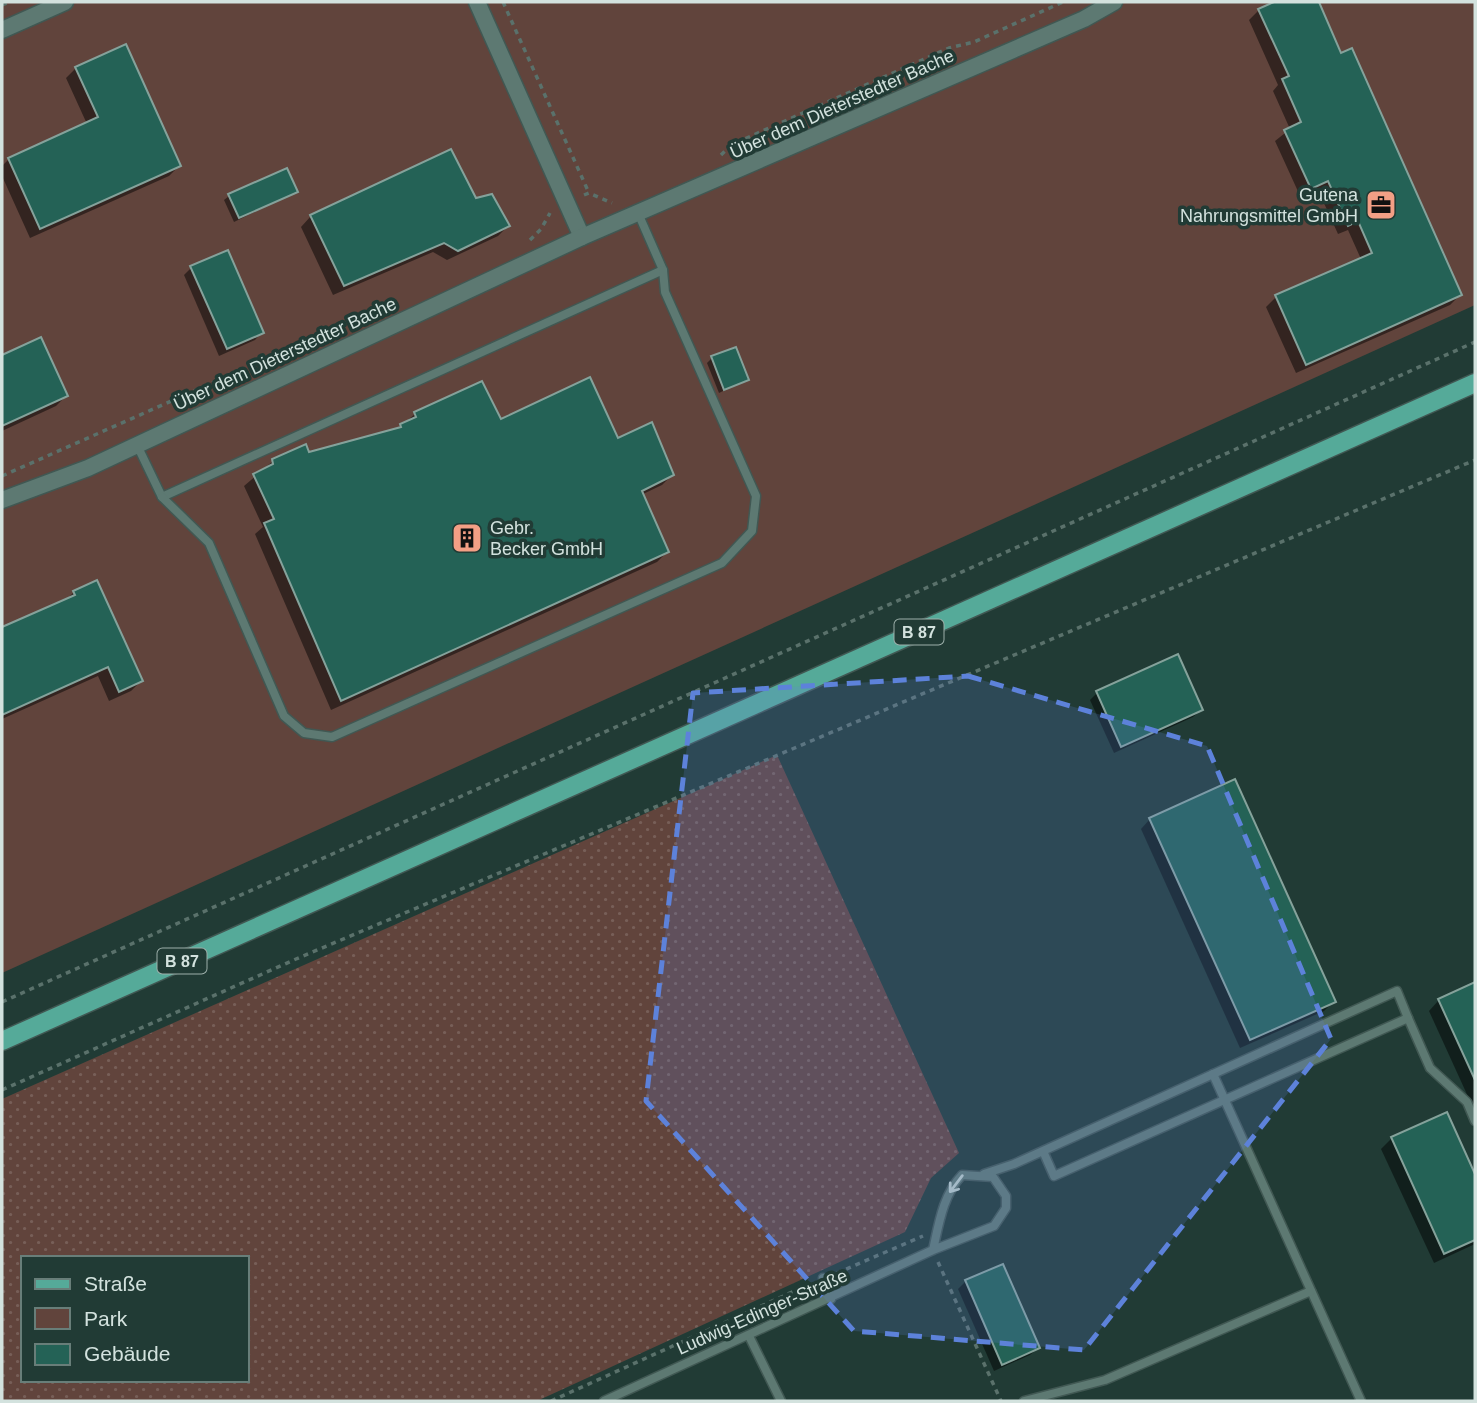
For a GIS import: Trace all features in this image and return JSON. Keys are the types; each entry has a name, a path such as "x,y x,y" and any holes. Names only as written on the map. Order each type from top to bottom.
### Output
{"main road":[{"name":"B 87","path":"2,1041 1475,383"}],"street":[{"path":"2,30 65,2"},
{"path":"477,2 582,237"},
{"name":"Über dem Dieterstedter Bache","path":"2,499 88,468 582,237 1084,19 1114,2"}],"lane":[{"path":"137,445 162,497 209,543 284,716 304,733 332,737 710,569 722,563 752,531 757,496 665,292 663,270 638,213"},
{"path":"162,497 663,270"},
{"path":"933,1250 953,1184 962,1175 984,1174 1043,1151 1396,991 1430,1068 1467,1102 1475,1121"},
{"path":"1043,1151 1054,1176 1408,1018"},
{"path":"1213,1074 1361,1401"},
{"name":"Ludwig-Edinger-Straße","path":"604,1401 933,1250 994,1226 1001,1220 1006,1208 1006,1196 993,1177 984,1174"},
{"path":"823,1278 831,1299"},
{"path":"1024,1401 1105,1380 1311,1291"},
{"path":"749,1336 781,1401"}],"path":[{"path":"2,5 9,2"},
{"path":"503,2 589,193 612,203 620,201"},
{"path":"718,158 731,145 949,48 974,42 1063,2"},
{"path":"528,242 541,229 555,206 589,193"},
{"path":"2,476 395,302"},
{"path":"2,1002 1475,342"},
{"path":"2,1090 321,948 1475,460"},
{"path":"551,1401 823,1278 938,1230"},
{"path":"933,1250 1001,1401"}],"highlighted area":[{"path":"968,676 1207,746 1331,1039 1084,1350 854,1331 646,1101 693,693"}],"green space":[{"path":"2,2 1475,2 1475,305 2,973"},
{"path":"777,755 959,1153 931,1178 905,1232 537,1401 2,1401 2,1099"}],"building":[{"name":"Gutena Nahrungsmittel GmbH","path":"1274,2 1319,2 1341,53 1352,48 1462,295 1306,365 1275,295 1372,253 1358,221 1348,226 1328,181 1311,189 1284,130 1301,122 1282,79 1289,76 1258,9"},
{"path":"126,44 181,166 40,229 8,158 98,117 75,67"},
{"path":"451,149 476,198 492,194 510,226 458,251 444,243 344,286 310,215"},
{"path":"287,168 298,192 239,218 228,194"},
{"path":"228,250 264,333 227,349 190,266"},
{"path":"41,337 68,396 2,426 2,355"},
{"path":"736,347 749,380 724,390 711,356"},
{"name":"Gebr. Becker GmbH","path":"590,377 618,438 652,422 674,475 642,491 669,552 341,701 264,523 274,519 253,474 273,464 272,459 306,444 309,452 401,427 400,424 416,417 414,412 482,381 501,419"},
{"path":"97,580 143,681 119,692 108,667 2,715 2,627 75,595 73,591"},
{"path":"1178,654 1203,710 1121,747 1096,691"},
{"path":"1235,779 1336,1002 1250,1040 1149,818"},
{"path":"1475,982 1475,1080 1438,999"},
{"path":"1447,1112 1475,1174 1475,1240 1444,1254 1391,1137"},
{"path":"1003,1264 1040,1348 1002,1365 965,1280"}],"place":[{"name":"Gutena Nahrungsmittel GmbH","path":"1381,205"},
{"name":"Gebr. Becker GmbH","path":"467,538"}]}
